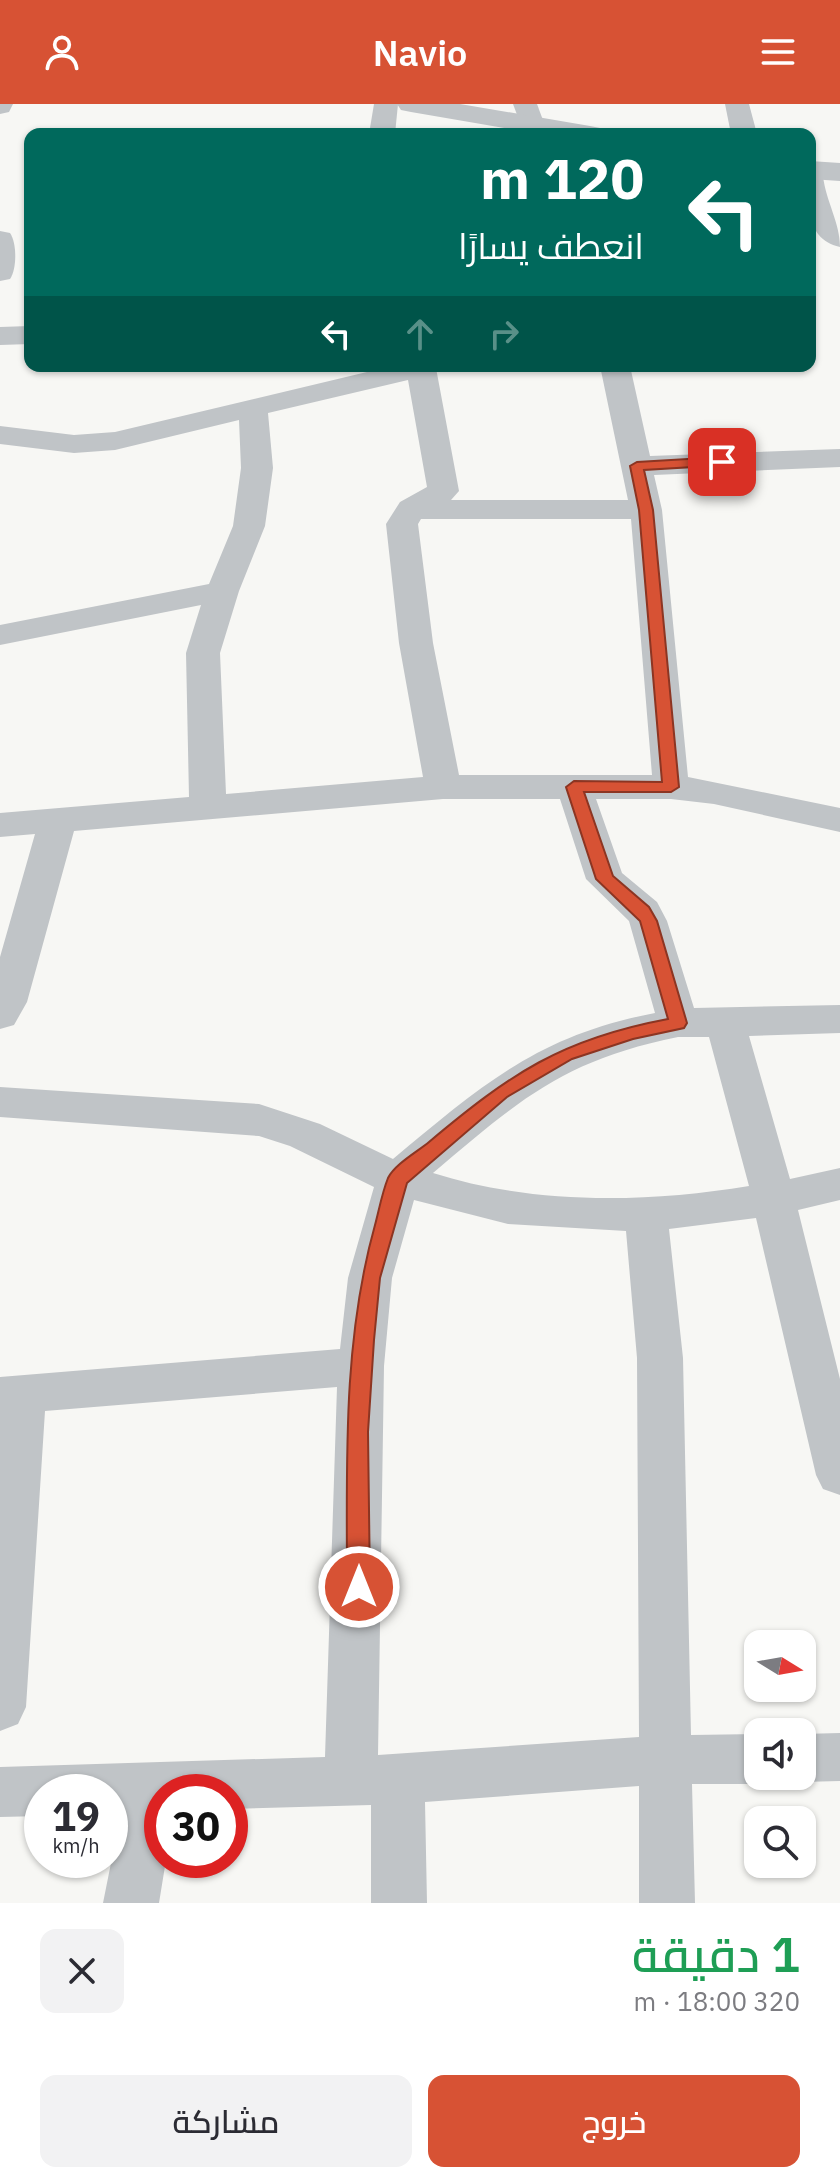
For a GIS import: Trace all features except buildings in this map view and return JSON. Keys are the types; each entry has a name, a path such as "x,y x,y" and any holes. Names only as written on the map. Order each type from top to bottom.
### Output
{"street":[{"path":"383,128 386,104"},
{"path":"411,104 528,114 571,128"},
{"path":"737,104 743,128"},
{"path":"816,170 840,172"},
{"path":"816,213 828,232 840,239"},
{"path":"0,239 0,273"},
{"path":"816,252 840,250"},
{"path":"0,336 24,335"},
{"path":"0,435 74,444 115,441 399,372"},
{"path":"421,372 443,486 439,496 411,509 402,524 416,643 443,787"},
{"path":"616,372 646,510 671,787"},
{"path":"208,809 203,653 222,591 249,526 257,468 253,407"},
{"path":"637,466 840,458"},
{"path":"411,509 646,510"},
{"path":"0,635 222,591"},
{"path":"1,820 58,820 208,809 443,787 671,787 714,792 840,820"},
{"path":"574,787 605,879 643,911 648,921 678,1023"},
{"path":"0,1015 7,1002 58,820"},
{"path":"399,1903 375,1780 361,1366 370,1278 398,1179 501,1092 565,1054 631,1032 678,1023 840,1019"},
{"path":"725,1022 774,1200 840,1475"},
{"path":"0,1102 215,1115 269,1122 322,1139 398,1179 507,1209 646,1217 774,1200 840,1184"},
{"path":"646,1217 660,1358 667,1903"},
{"path":"0,1707 11,1395 361,1366"},
{"path":"816,1758 840,1757"},
{"path":"248,1784 375,1780 666,1760 744,1759"},
{"path":"0,1792 144,1787"},
{"path":"131,1903 144,1831"}],"route":[{"path":"359,1587 357,1432 363,1340 370,1278 398,1179 501,1092 565,1054 631,1032 678,1023 648,921 643,911 605,879 574,787 671,787 646,510 637,466 722,462"}]}
